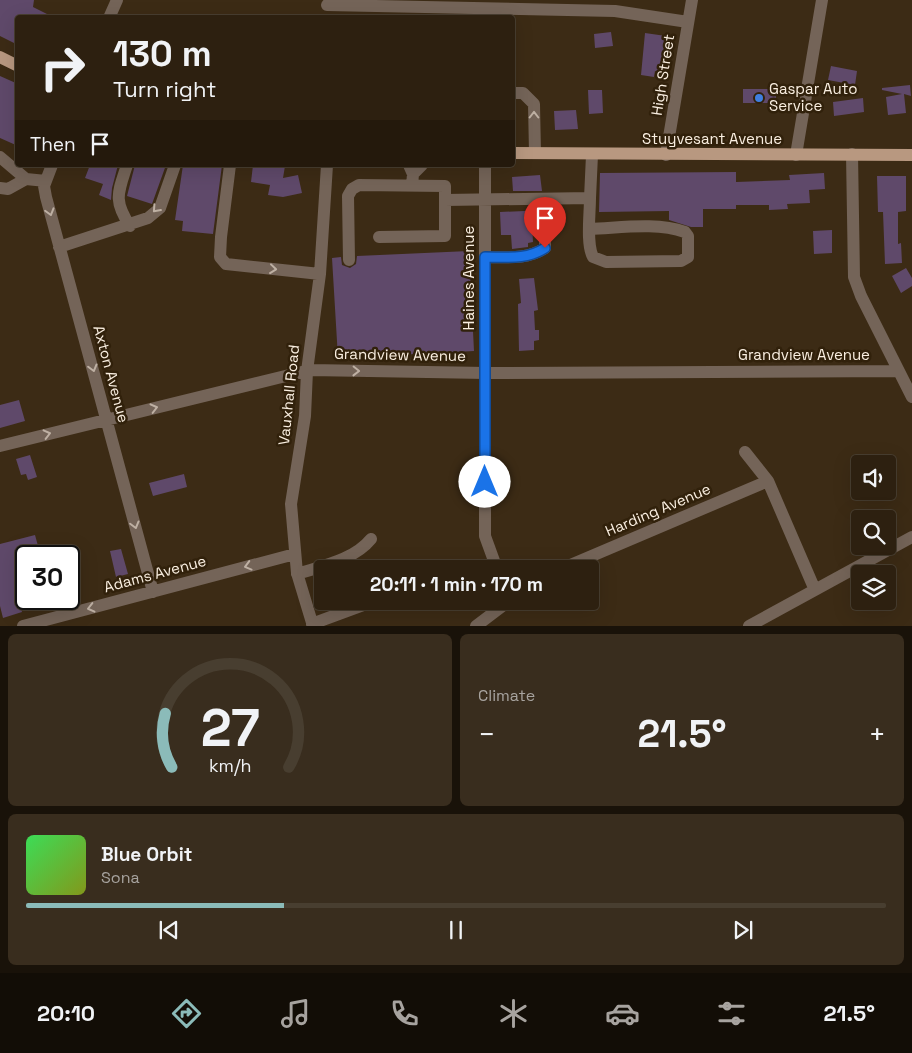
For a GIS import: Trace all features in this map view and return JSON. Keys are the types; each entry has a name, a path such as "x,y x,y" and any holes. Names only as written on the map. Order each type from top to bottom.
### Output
{"main road":[{"path":"0,57 15,64"},
{"name":"Stuyvesant Avenue","path":"515,153 592,155 912,155"}],"street":[{"path":"110,15 116,0"},
{"name":"High Street","path":"666,155 692,0"},
{"path":"796,155 822,0"},
{"path":"327,5 615,11 688,22"},
{"path":"515,93 523,93 534,104 535,154"},
{"path":"852,154 852,256 854,277 861,296 912,397"},
{"path":"590,228 652,227 680,230 688,236 688,257 682,261 606,262 597,260 590,252 590,228 590,198 592,155"},
{"path":"0,157 26,179 46,181"},
{"name":"Axton Avenue","path":"51,167 46,181 46,197 153,592"},
{"path":"126,167 119,189 119,209 130,226"},
{"path":"59,247 130,226 148,218 160,208 174,167"},
{"path":"230,167 220,237 220,257 226,264 320,274"},
{"name":"Vauxhall Road","path":"312,625 297,574 291,504 305,416 307,371 320,274 327,167"},
{"name":"Haines Avenue","path":"485,167 485,536 494,560"},
{"path":"349,260 348,196 352,189 414,173 445,186 445,236 379,237"},
{"path":"0,188 8,189 26,179"},
{"path":"445,200 590,198"},
{"path":"485,257 534,255 545,248 545,235"},
{"name":"Grandview Avenue","path":"0,446 307,371 486,373 898,371"},
{"path":"745,452 768,481 814,590"},
{"name":"Harding Avenue","path":"583,560 768,481"},
{"path":"749,626 912,537"},
{"path":"297,574 349,556 365,547 371,539"},
{"name":"Adams Avenue","path":"23,626 295,554"},
{"path":"312,625 351,610"},
{"path":"476,626 497,610"}],"building":[{"path":"0,0 34,0 33,7 49,15 15,15 15,44 0,36"},
{"path":"611,32 613,46 595,48 594,34"},
{"path":"645,33 666,36 660,72 655,71 654,77 641,75"},
{"path":"831,66 857,71 855,85 828,80"},
{"path":"0,76 15,83 15,145 0,138"},
{"path":"910,85 911,96 904,94 906,113 888,115 886,97 902,94 882,90 882,88"},
{"path":"743,89 776,89 776,103 743,103"},
{"path":"588,90 602,90 603,113 589,114"},
{"path":"863,98 864,112 834,116 833,102"},
{"path":"576,110 578,129 555,130 554,111"},
{"path":"89,167 117,167 111,200 99,195 103,184 85,178"},
{"path":"134,167 165,167 152,204 127,196"},
{"path":"183,167 222,167 213,234 182,231 183,221 175,220"},
{"path":"253,167 285,167 283,178 298,175 302,193 283,197 268,195 270,185 251,182"},
{"path":"736,172 736,182 790,180 789,175 824,173 825,189 809,190 810,203 787,204 788,209 769,210 769,205 736,205 736,209 703,209 703,227 691,227 669,220 669,211 599,212 600,173"},
{"path":"540,175 542,191 513,191 512,177"},
{"path":"877,176 906,176 906,211 898,212 898,244 901,243 902,263 885,264 883,212 878,212"},
{"path":"547,210 547,221 532,222 533,242 528,243 528,247 512,249 511,235 501,235 500,212"},
{"path":"832,230 832,253 814,254 813,231"},
{"path":"469,251 474,351 338,358 332,258 341,257 342,265 350,268 356,264 357,256"},
{"path":"906,268 912,278 912,286 901,293 892,276"},
{"path":"534,278 538,310 534,311 535,330 539,330 539,340 534,341 534,350 519,351 518,304 521,303 519,279"},
{"path":"19,400 25,421 0,428 0,405"},
{"path":"30,455 37,477 28,480 26,474 21,475 16,459"},
{"path":"184,474 187,487 153,496 149,483"},
{"path":"35,535 38,545 15,545 15,610 22,610 22,612 3,618 0,606 0,544"},
{"path":"121,549 128,574 116,577 110,551"}],"place":[{"name":"Gaspar Auto Service","path":"759,98"}],"route":[{"path":"485,482 485,257 534,255 545,248"}]}
